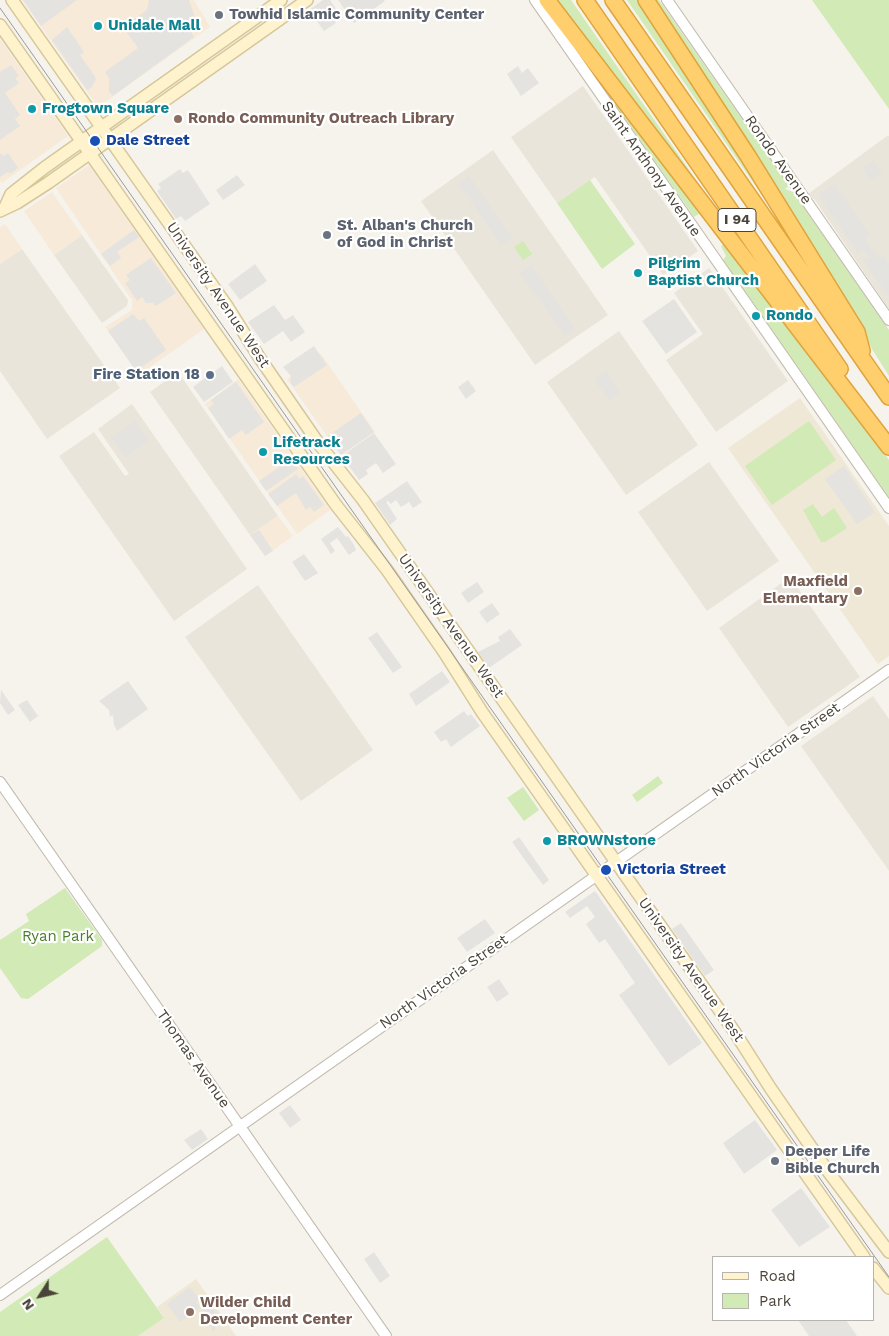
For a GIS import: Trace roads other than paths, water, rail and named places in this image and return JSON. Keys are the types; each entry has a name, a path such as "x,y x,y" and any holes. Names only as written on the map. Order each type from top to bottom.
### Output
{"highway":[{"path":"547,0 889,446"},
{"name":"I 94","path":"585,0 889,439"},
{"name":"I 94","path":"614,0 889,397"},
{"path":"646,0 748,156 857,332 865,362"}],"main road":[{"name":"University Avenue West","path":"12,0 227,306 259,357 319,444 362,500 616,861 734,1031 776,1096 889,1252"},
{"path":"2,209 11,194 82,141 281,0"},
{"path":"2,209 17,203 48,183 307,0"},
{"name":"University Avenue West","path":"0,25 336,504 393,578 444,652 482,712 863,1256"},
{"path":"874,1269 889,1288"}],"street":[{"name":"Saint Anthony Avenue","path":"535,0 889,508"},
{"name":"Rondo Avenue","path":"666,0 889,320"},
{"name":"North Victoria Street","path":"0,1295 889,670"},
{"name":"Thomas Avenue","path":"0,782 386,1336"}],"tram line":[{"path":"0,8 889,1277"}],"place":[{"name":"Towhid Islamic Community Center","path":"219,15"},
{"name":"Unidale Mall","path":"98,26"},
{"name":"Frogtown Square","path":"32,109"},
{"name":"Rondo Community Outreach Library","path":"178,119"},
{"name":"Dale Street","path":"95,141"},
{"name":"St. Alban's Church of God in Christ","path":"327,235"},
{"name":"Pilgrim Baptist Church","path":"638,273"},
{"name":"Rondo","path":"756,316"},
{"name":"Fire Station 18","path":"210,375"},
{"name":"Lifetrack Resources","path":"263,452"},
{"name":"Maxfield Elementary","path":"858,591"},
{"name":"BROWNstone","path":"547,841"},
{"name":"Victoria Street","path":"606,870"},
{"name":"Deeper Life Bible Church","path":"775,1161"},
{"name":"Wilder Child Development Center","path":"190,1312"}],"park label":[{"name":"Ryan Park","path":"58,937"}]}
